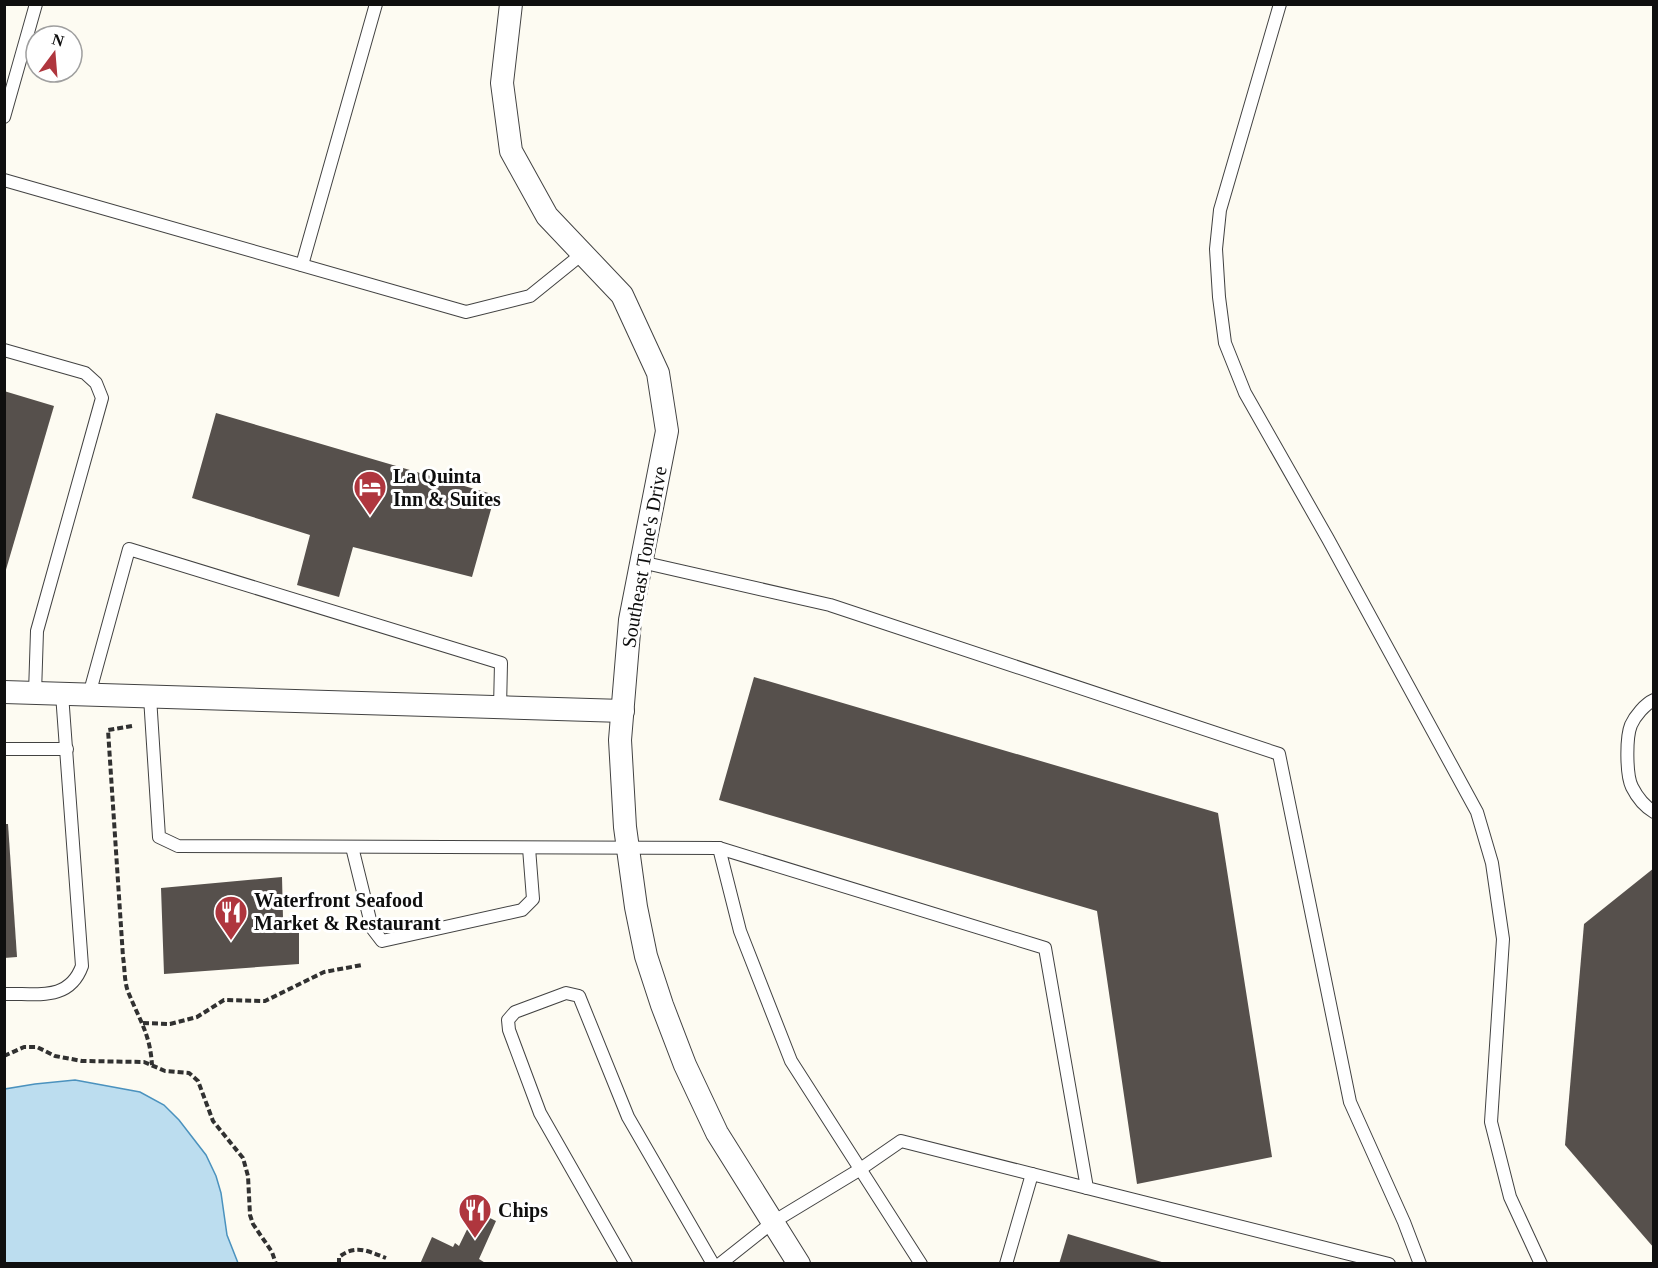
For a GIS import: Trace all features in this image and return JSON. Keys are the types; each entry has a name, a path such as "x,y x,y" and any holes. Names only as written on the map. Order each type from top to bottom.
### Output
{"street":[{"name":"Southeast Tone's Drive","path":"512,4 502,82 511,151 547,216 622,295 658,373 667,431 630,620 620,740 628,849 646,956 685,1065 717,1133 800,1263"},
{"path":"4,693 623,711"}],"lane":[{"path":"4,117 36,4"},
{"path":"302,265 376,4"},
{"path":"1280,4 1220,210 1216,249 1225,344 1245,393 1328,539 1477,812 1492,863 1503,939 1491,1122 1510,1197 1541,1263"},
{"path":"4,180 466,312 530,296 582,254"},
{"path":"4,350 85,373 96,383 102,399 38,631 35,693"},
{"path":"89,695 129,549 501,663 500,708"},
{"path":"641,562 830,605 1280,754 1350,1102 1420,1263"},
{"path":"4,994 56,993 69,987 77,979 82,966 62,694"},
{"path":"150,697 159,837 178,846 719,848 1045,948 1088,1188"},
{"path":"1653,700 1647,703 1631,725 1627,760 1631,785 1645,807 1653,812"},
{"path":"4,749 67,749"},
{"path":"352,847 372,928 382,941 522,910 533,899 529,848"},
{"path":"719,848 740,932 791,1061 859,1170 921,1263"},
{"path":"626,1263 540,1113 509,1030 508,1020 514,1012 566,993 579,996 628,1117 713,1263"},
{"path":"720,1263 773,1222 901,1142 1389,1263"},
{"path":"1006,1263 1032,1174"}],"path":[{"path":"152,724 108,729 123,957 128,992 151,1046 152,1065"},
{"path":"143,1023 170,1024 197,1017 224,1000 265,1001 324,972 362,965"},
{"path":"4,1056 24,1047 37,1047 56,1056 82,1061 144,1062 165,1071 189,1073 198,1081 213,1121 243,1158 248,1176 250,1215 276,1263"},
{"path":"339,1263 339,1257 349,1250 362,1250 387,1258"}],"water":[{"path":"75,1080 140,1092 164,1105 179,1120 206,1155 216,1176 227,1235 238,1263 5,1263 5,1089"}],"building":[{"path":"4,391 54,406 5,573 4,573"},
{"name":"La Quinta Inn & Suites","path":"216,413 495,495 472,577 353,547 339,597 297,585 310,535 192,498"},
{"path":"754,677 1218,813 1272,1157 1137,1184 1097,911 719,800"},
{"path":"4,824 8,824 17,957 4,958"},
{"path":"1654,868 1654,1248 1565,1145 1584,924"},
{"name":"Waterfront Seafood Market & Restaurant","path":"282,877 283,918 299,917 299,964 164,974 161,888"},
{"name":"Chips","path":"476,1211 496,1221 479,1259 487,1264 420,1264 432,1237 453,1247 455,1243 459,1246"},
{"path":"1068,1234 1165,1263 1165,1264 1059,1264"}],"place":[{"name":"La Quinta Inn & Suites","path":"370,516"},
{"name":"Waterfront Seafood Market & Restaurant","path":"231,941"},
{"name":"Chips","path":"475,1239"}]}
